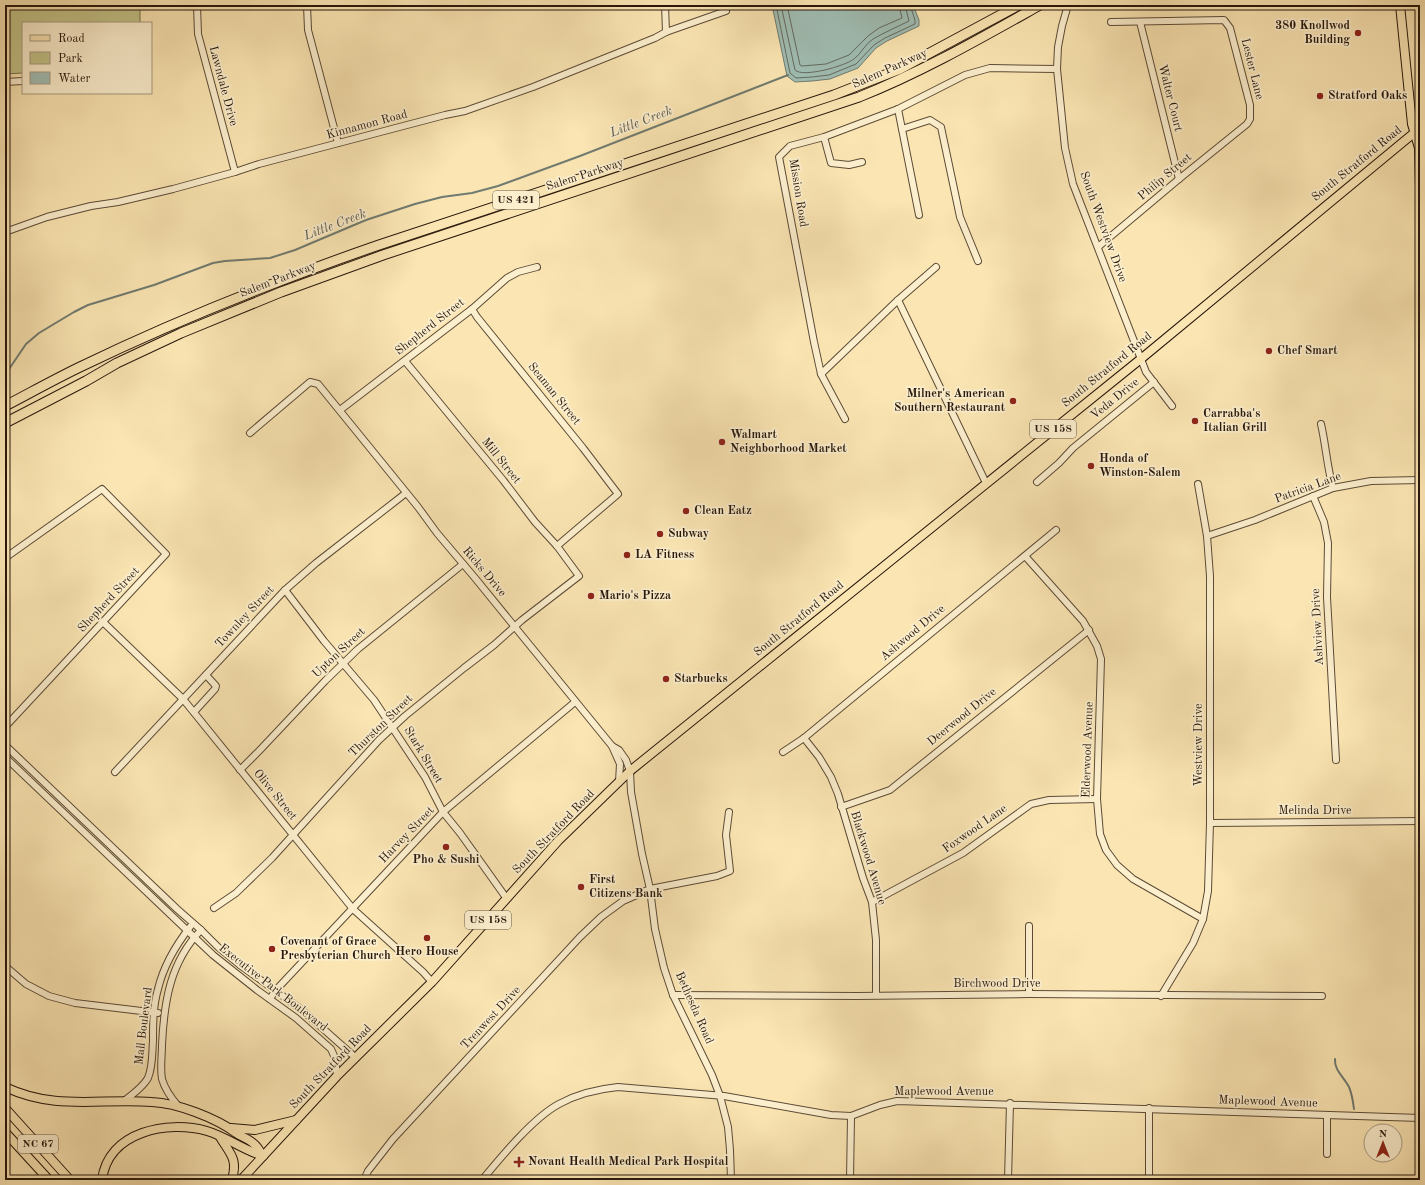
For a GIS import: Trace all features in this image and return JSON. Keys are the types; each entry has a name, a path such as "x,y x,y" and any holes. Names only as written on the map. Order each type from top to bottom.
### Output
{"highway":[{"name":"Salem Parkway","path":"5,406 79,367 112,352 217,306 311,269 379,245 834,95 878,78 921,58 1019,5"},
{"name":"Salem Parkway","path":"5,423 86,381 117,363 241,307 383,255 859,97 925,68 1040,5"}],"main road":[{"path":"1400,5 1412,124 1417,130 1419,148 1420,186"},
{"name":"South Stratford Road","path":"241,1180 337,1076 432,982 558,841 630,771 1142,358 1417,130"},
{"path":"5,1087 29,1096 56,1102 153,1102 180,1107 216,1120 231,1128 255,1144 263,1156"},
{"name":"NC 67","path":"5,1108 70,1180"},
{"path":"231,1128 255,1130 296,1120"},
{"path":"102,1180 105,1166 113,1153 126,1141 145,1132 165,1127 186,1127 210,1132 227,1139 250,1152 263,1156"},
{"name":"NC 67","path":"5,1132 49,1180"},
{"path":"220,1137 233,1156 235,1168 232,1180"},
{"path":"5,1176 6,1180"}],"street":[{"name":"Lawndale Drive","path":"197,5 198,34 235,172"},
{"path":"307,5 308,30 338,143"},
{"path":"665,5 666,32"},
{"name":"South Westview Drive","path":"1067,7 1058,47 1058,69 1066,148 1073,184 1142,358 1146,372 1172,406"},
{"name":"Kinnamon Road","path":"5,232 47,217 91,206 125,200 235,172 338,143 465,111 533,87 655,38 666,32 726,11"},
{"name":"Lester Lane","path":"1140,22 1224,20 1230,28 1250,105 1250,119 1247,124"},
{"path":"1111,22 1140,22"},
{"name":"Walter Court","path":"1140,22 1179,179"},
{"name":"Mission Road","path":"821,374 779,157 790,146 824,137 898,109 965,75 990,68 1058,69"},
{"path":"5,82 22,81"},
{"path":"898,109 919,215"},
{"path":"902,129 930,120 941,127 960,218 978,261"},
{"name":"Philip Street","path":"1098,247 1247,124"},
{"path":"824,137 831,163 849,165 862,162"},
{"name":"Shepherd Street","path":"340,410 472,308 507,278 518,272 537,267"},
{"path":"845,419 821,374 898,300 936,267"},
{"path":"898,300 986,483"},
{"name":"Seaman Street","path":"472,308 477,317 583,448 618,494 557,546"},
{"name":"Mill Street","path":"405,360 503,480 535,522 557,546 579,576"},
{"name":"Ricks Drive","path":"250,433 310,382 318,384 437,533 612,746 620,764 619,782"},
{"name":"Veda Drive","path":"1037,482 1074,448 1154,382"},
{"path":"1321,424 1326,447 1328,469 1333,488"},
{"name":"Patricia Lane","path":"1208,536 1267,515 1333,488 1371,481 1420,480"},
{"name":"Westview Drive","path":"1161,996 1192,943 1203,919 1208,891 1210,823 1210,576 1208,536 1198,484"},
{"name":"Shepherd Street","path":"5,558 102,489 166,554 5,727"},
{"name":"Townley Street","path":"115,772 285,590 316,563 406,493"},
{"name":"Ashview Drive","path":"1313,496 1324,522 1328,543 1327,597 1336,760"},
{"name":"Ashwood Drive","path":"783,752 804,738 1056,530"},
{"name":"Elderwood Avenue","path":"1024,556 1083,621 1089,630 1101,659 1097,799 1100,834 1106,850 1117,865 1133,879 1203,919"},
{"name":"Upton Street","path":"240,770 342,663 374,635 464,564"},
{"name":"Thurston Street","path":"214,908 236,893 293,835 379,740 394,728 405,716 579,576"},
{"name":"Stark Street","path":"285,590 342,663 374,700 394,728 425,777 443,812 460,833 507,899"},
{"name":"Olive Street","path":"103,622 183,699 353,909 423,972 432,982"},
{"name":"Deerwood Drive","path":"841,807 890,790 1089,630"},
{"path":"194,712 216,686 206,676"},
{"name":"Harvey Street","path":"270,999 275,991 443,812 575,702"},
{"name":"Blackwood Avenue","path":"804,738 819,757 831,777 872,902 876,940 876,995"},
{"name":"Executive Park Boulevard","path":"5,745 218,947 320,1025 356,1058"},
{"name":"Ricks Drive","path":"612,746 619,750 626,760 630,771"},
{"name":"Executive Park Boulevard","path":"5,757 213,955 229,969 302,1023 331,1049 335,1058 337,1076"},
{"name":"Bethesda Road","path":"630,771 630,784 650,888 659,948 673,995 712,1075 720,1096 728,1127 731,1180"},
{"name":"Foxwood Lane","path":"872,902 962,853 1031,804 1056,799 1097,799"},
{"name":"Trenwest Drive","path":"364,1180 368,1171 393,1139 580,937 601,917 623,901 650,888 717,876 730,871 726,835 729,812"},
{"name":"Melinda Drive","path":"1210,823 1420,821"},
{"path":"118,865 125,859"},
{"path":"163,908 170,902"},
{"name":"Mall Boulevard","path":"124,1101 135,1093 148,1078 152,1062 154,1012 157,990 165,969 178,944 193,923"},
{"path":"1029,926 1029,994"},
{"name":"Mall Boulevard","path":"180,1107 171,1097 162,1079 161,1062 164,1013 167,992 178,963 194,936 201,930"},
{"path":"5,966 26,984 49,996 75,1003 164,1013"},
{"path":"165,969 174,974"},
{"name":"Birchwood Drive","path":"673,995 1029,994 1322,996"},
{"name":"Maplewood Avenue","path":"482,1180 539,1118 558,1104 581,1094 605,1088 618,1087 720,1096 831,1115 851,1116 880,1105 897,1101 1010,1103 1420,1118"},
{"path":"1008,1180 1010,1103"},
{"path":"1149,1108 1149,1180"},
{"path":"1327,1115 1327,1154"},
{"path":"850,1180 851,1116"}],"green space":[{"path":"5,5 140,5 140,22 22,22 22,73 5,74"}],"water":[{"path":"772,5 913,5 919,20 919,26 887,41 876,48 858,68 830,79 795,82 787,76"}],"waterway":[{"name":"Little Creek","path":"913,9 919,5"},
{"name":"Little Creek","path":"5,375 26,344 39,333 88,305 154,285 213,263 270,258 295,250 366,220 415,204 442,197 472,193 498,186 580,156 788,75"},
{"path":"1335,1059 1336,1067 1350,1090 1354,1109"}],"place":[{"name":"380 Knollwod Building","path":"1358,33"},
{"name":"Stratford Oaks","path":"1320,96"},
{"name":"Chef Smart","path":"1269,351"},
{"name":"Milner's American Southern Restaurant","path":"1013,401"},
{"name":"Carrabba's Italian Grill","path":"1195,421"},
{"name":"Walmart Neighborhood Market","path":"722,442"},
{"name":"Honda of Winston-Salem","path":"1091,466"},
{"name":"Clean Eatz","path":"686,511"},
{"name":"Subway","path":"660,534"},
{"name":"LA Fitness","path":"627,555"},
{"name":"Mario's Pizza","path":"591,596"},
{"name":"Starbucks","path":"666,679"},
{"name":"Pho & Sushi","path":"446,847"},
{"name":"First Citizens Bank","path":"581,887"},
{"name":"Hero House","path":"427,938"},
{"name":"Covenant of Grace Presbyterian Church","path":"272,949"},
{"name":"Novant Health Medical Park Hospital","path":"519,1162"}]}
